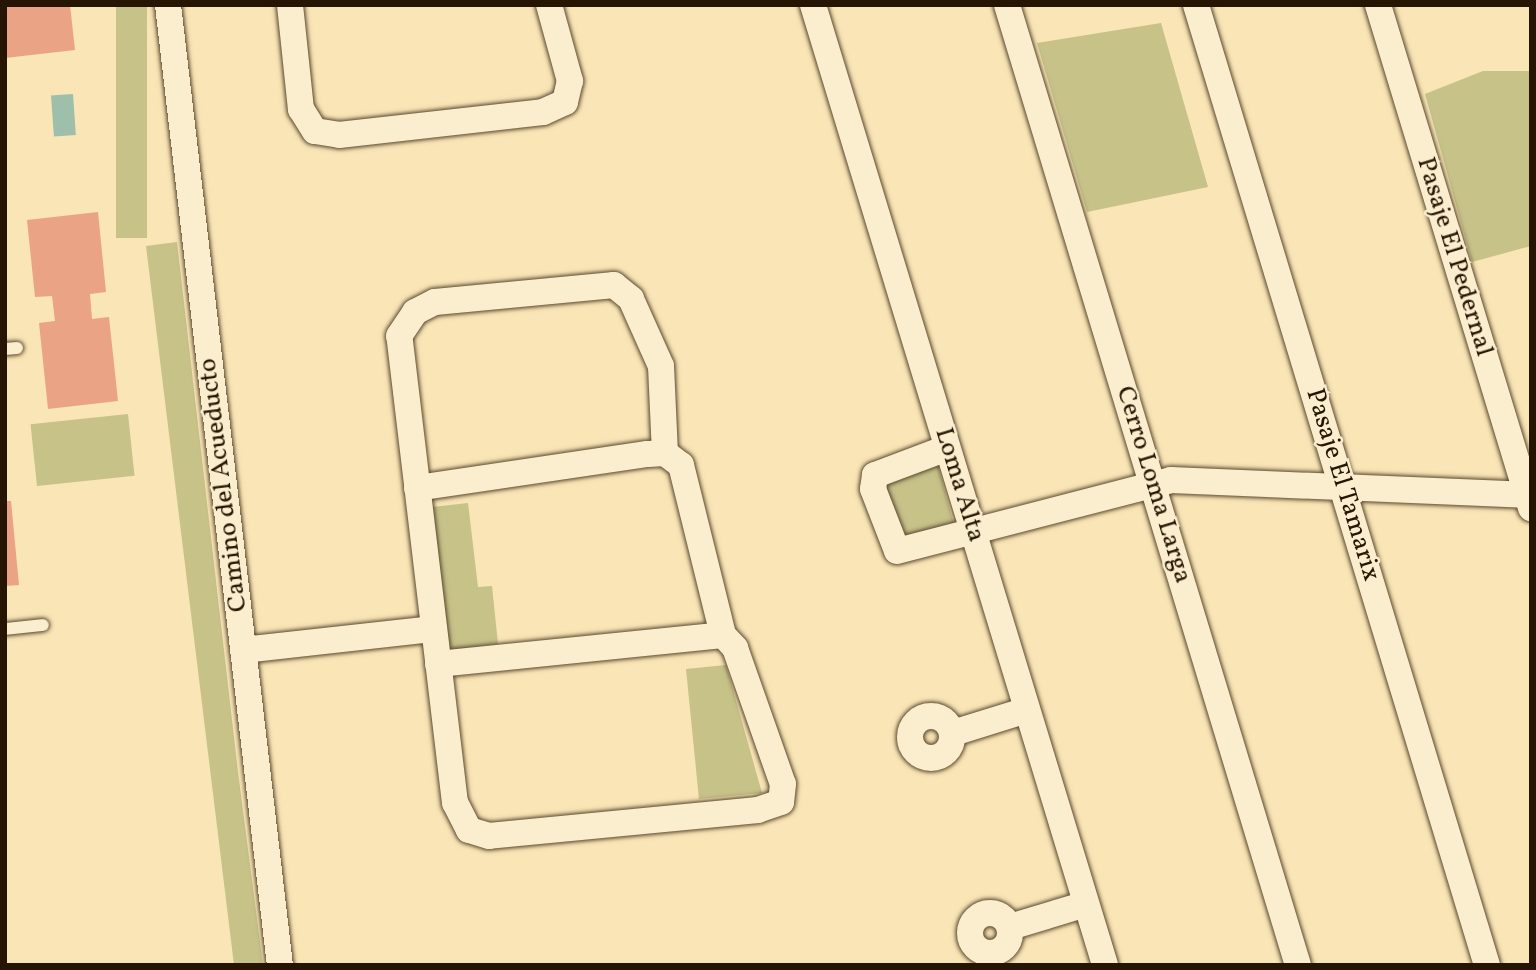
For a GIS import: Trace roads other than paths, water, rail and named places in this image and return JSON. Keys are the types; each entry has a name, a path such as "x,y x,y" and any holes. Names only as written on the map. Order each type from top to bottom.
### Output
{"street":[{"name":"Camino del Acueducto","path":"167,5 281,965"},
{"path":"290,5 301,109 315,131 339,135 544,112 565,102 570,81 549,5"},
{"name":"Loma Alta","path":"813,5 1105,965"},
{"name":"Cerro Loma Larga","path":"1007,5 1298,965"},
{"name":"Pasaje El Tamarix","path":"1196,5 1487,965"},
{"name":"Pasaje El Pedernal","path":"1378,5 1529,500"},
{"path":"417,488 665,453 681,465 723,635 734,648 783,784 780,803 758,810 489,836 469,830 455,803 438,664 434,629 417,488 399,336 415,312 450,300 614,285 631,299 661,366 665,453"},
{"path":"947,448 880,470 873,489 897,551 1152,482 1342,487 1529,500"},
{"path":"243,650 434,629"},
{"path":"438,664 723,635"},
{"path":"953,733 1027,710"},
{"path":"971,938 992,953 1005,947 1010,928 1086,904"}],"lane":[{"path":"5,629 43,625"}]}
